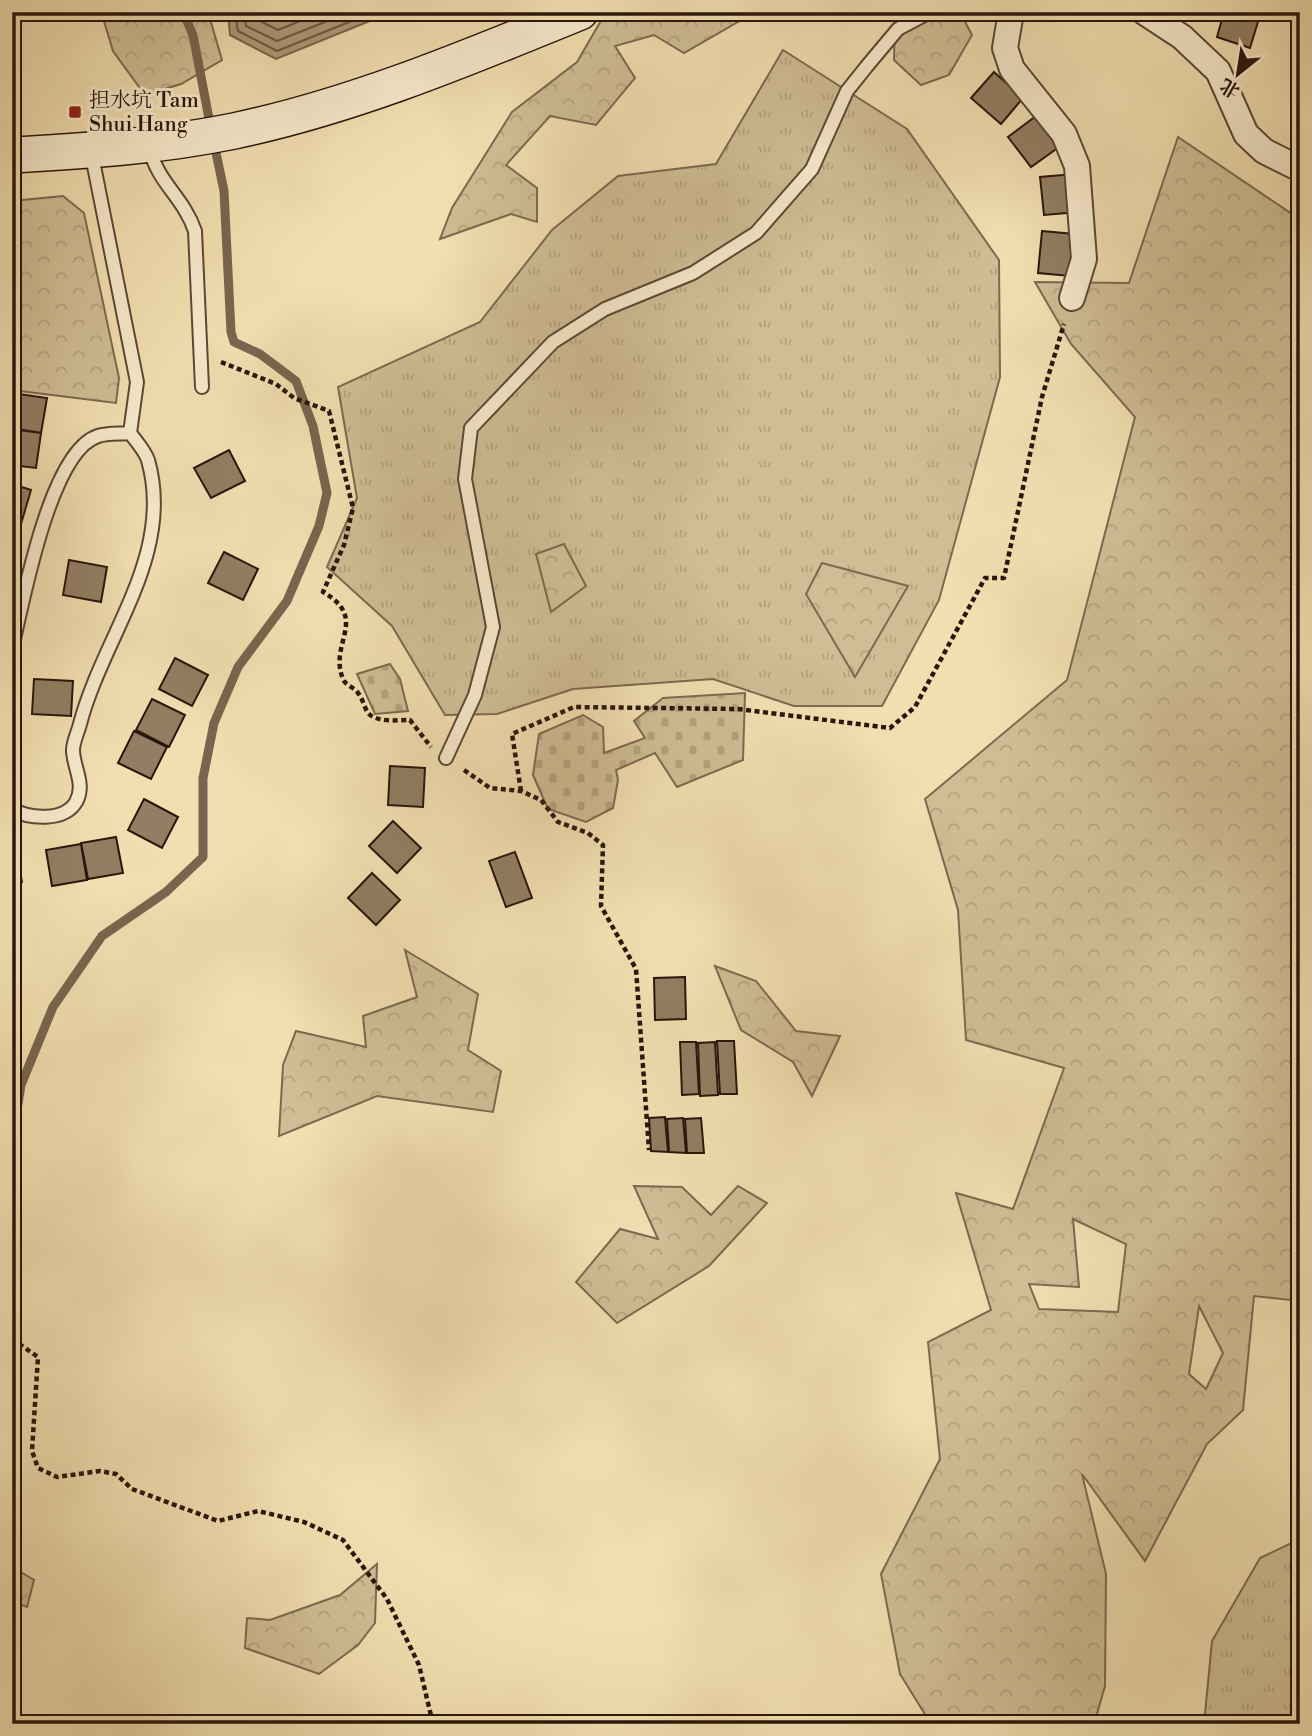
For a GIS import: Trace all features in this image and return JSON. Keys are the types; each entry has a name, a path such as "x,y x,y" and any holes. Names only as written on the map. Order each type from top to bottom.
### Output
{"main road":[{"path":"12,155 90,150 232,131 391,87 580,12"}],"street":[{"path":"1011,12 1005,48 1012,69 1064,134 1077,166 1084,259 1072,298"},
{"path":"1144,12 1182,37 1218,71 1247,134 1264,151 1300,169"}],"lane":[{"path":"446,758 475,695 493,627 465,479 471,428 553,342 605,309 693,273 757,233 812,169 847,91 898,29 930,12"},
{"path":"164,141 154,167 189,212 195,231 203,346 202,387"},
{"path":"12,809 41,818 66,810 76,802 80,783 73,749 83,713 149,554 155,515 148,458 130,433 137,382 90,150"},
{"path":"12,648 50,497 83,445 97,436 130,433"}],"path":[{"path":"521,791 512,734 574,707 738,709 890,728 915,707 985,578 1004,578 1042,397 1072,298"},
{"path":"203,346 216,360 276,384 294,398 329,411 353,508 344,545 323,592 342,607 347,618 340,653 344,682 358,692 369,714 379,719 410,720 418,727 422,738 490,788 521,791 541,800 558,822 588,833 603,845 604,868 599,888 601,906 636,969 649,1150"},
{"path":"12,1339 38,1357 32,1451 38,1468 57,1477 100,1471 116,1474 132,1489 218,1521 258,1511 304,1522 343,1540 392,1610 419,1665 433,1724"}],"green space":[{"path":"12,12 208,12 222,60 181,84 145,95 113,51 103,18 12,17"},
{"path":"606,12 755,12 684,53 654,35 615,46 635,78 596,125 550,116 506,165 537,188 537,222 511,214 440,239 452,208 512,112 577,62"},
{"path":"895,12 960,12 972,35 949,75 921,85 894,60"},
{"path":"783,50 907,129 999,260 1000,377 939,600 882,706 794,706 713,679 573,689 497,714 445,715 392,626 327,567 357,498 338,387 480,322 552,230 618,176 716,164"},
{"path":"1178,137 1292,214 1300,231 1300,1301 1254,1296 1243,1410 1207,1444 1145,1561 1082,1474 1106,1574 1105,1686 1094,1724 931,1724 900,1674 881,1574 940,1459 928,1342 991,1310 956,1193 1013,1209 1064,1068 966,1040 958,910 925,799 1067,680 1135,417 1071,344 1035,282 1129,283","holes":["1073,1219 1126,1244 1118,1312 1039,1309 1029,1284 1079,1287","1199,1306 1223,1353 1206,1389 1189,1374"]},
{"path":"63,196 84,213 119,378 116,403 12,390 12,201"},
{"path":"564,544 586,586 551,612 536,554"},
{"path":"822,563 908,586 855,677 806,594"},
{"path":"390,664 400,679 408,711 375,714 357,674"},
{"path":"745,693 743,760 677,787 655,753 616,770 618,780 613,808 586,822 548,809 533,775 539,734 583,715 603,727 604,753 645,738 634,721 663,698"},
{"path":"405,950 478,994 468,1050 501,1071 493,1112 377,1096 279,1136 283,1065 296,1031 366,1047 363,1016 417,997"},
{"path":"715,966 756,981 796,1031 840,1036 812,1096 793,1062 741,1030"},
{"path":"634,1186 682,1187 711,1215 738,1186 767,1203 709,1266 617,1323 576,1282 620,1229 658,1239"},
{"path":"1300,1539 1300,1724 1204,1724 1212,1641 1260,1558"},
{"path":"377,1564 375,1623 358,1645 319,1674 245,1648 247,1618 270,1620 340,1595"},
{"path":"14,1568 34,1580 27,1607 12,1601"}],"water":[{"path":"228,12 392,12 276,59 230,35"}],"building":[{"path":"1224,12 1261,12 1250,48 1217,37"},
{"path":"994,72 1023,98 1001,124 971,98"},
{"path":"1036,116 1059,147 1031,167 1008,137"},
{"path":"1074,174 1078,212 1044,215 1040,177"},
{"path":"1042,231 1074,234 1070,276 1038,273"},
{"path":"12,393 47,398 41,433 12,428"},
{"path":"12,429 41,433 36,468 12,465"},
{"path":"229,450 245,481 211,498 194,468"},
{"path":"12,484 31,490 21,524 12,521"},
{"path":"12,523 21,526 12,556"},
{"path":"224,552 258,569 243,600 208,583"},
{"path":"69,560 107,567 101,602 63,595"},
{"path":"175,658 208,675 192,706 159,689"},
{"path":"34,679 73,681 71,716 32,714"},
{"path":"152,699 185,715 169,747 136,730"},
{"path":"134,731 167,747 151,779 118,763"},
{"path":"390,766 425,768 423,807 388,805"},
{"path":"144,799 178,817 162,848 128,830"},
{"path":"393,821 421,848 397,873 369,846"},
{"path":"116,837 123,873 88,879 81,843"},
{"path":"15,844 22,882 12,884 12,845"},
{"path":"81,844 87,880 52,886 46,850"},
{"path":"515,852 532,898 506,907 489,861"},
{"path":"372,873 400,900 376,925 348,898"},
{"path":"685,977 686,1019 655,1020 654,978"},
{"path":"717,1041 734,1041 737,1094 720,1094"},
{"path":"680,1042 696,1042 699,1094 682,1095"},
{"path":"715,1042 718,1095 700,1096 698,1043"},
{"path":"665,1117 668,1152 651,1151 649,1118"},
{"path":"683,1118 686,1153 669,1152 667,1119"},
{"path":"701,1118 704,1153 687,1153 685,1119"}],"waterway":[{"path":"183,12 193,35 211,129"},
{"path":"12,1141 21,1085 53,1007 102,936 166,892 203,857 203,778 214,723 238,667 287,601 319,526 327,493 313,426 296,381 260,354 234,342 231,332 224,191 214,143"}],"place":[{"name":"担水坑 Tam Shui Hang","path":"75,112"}]}
